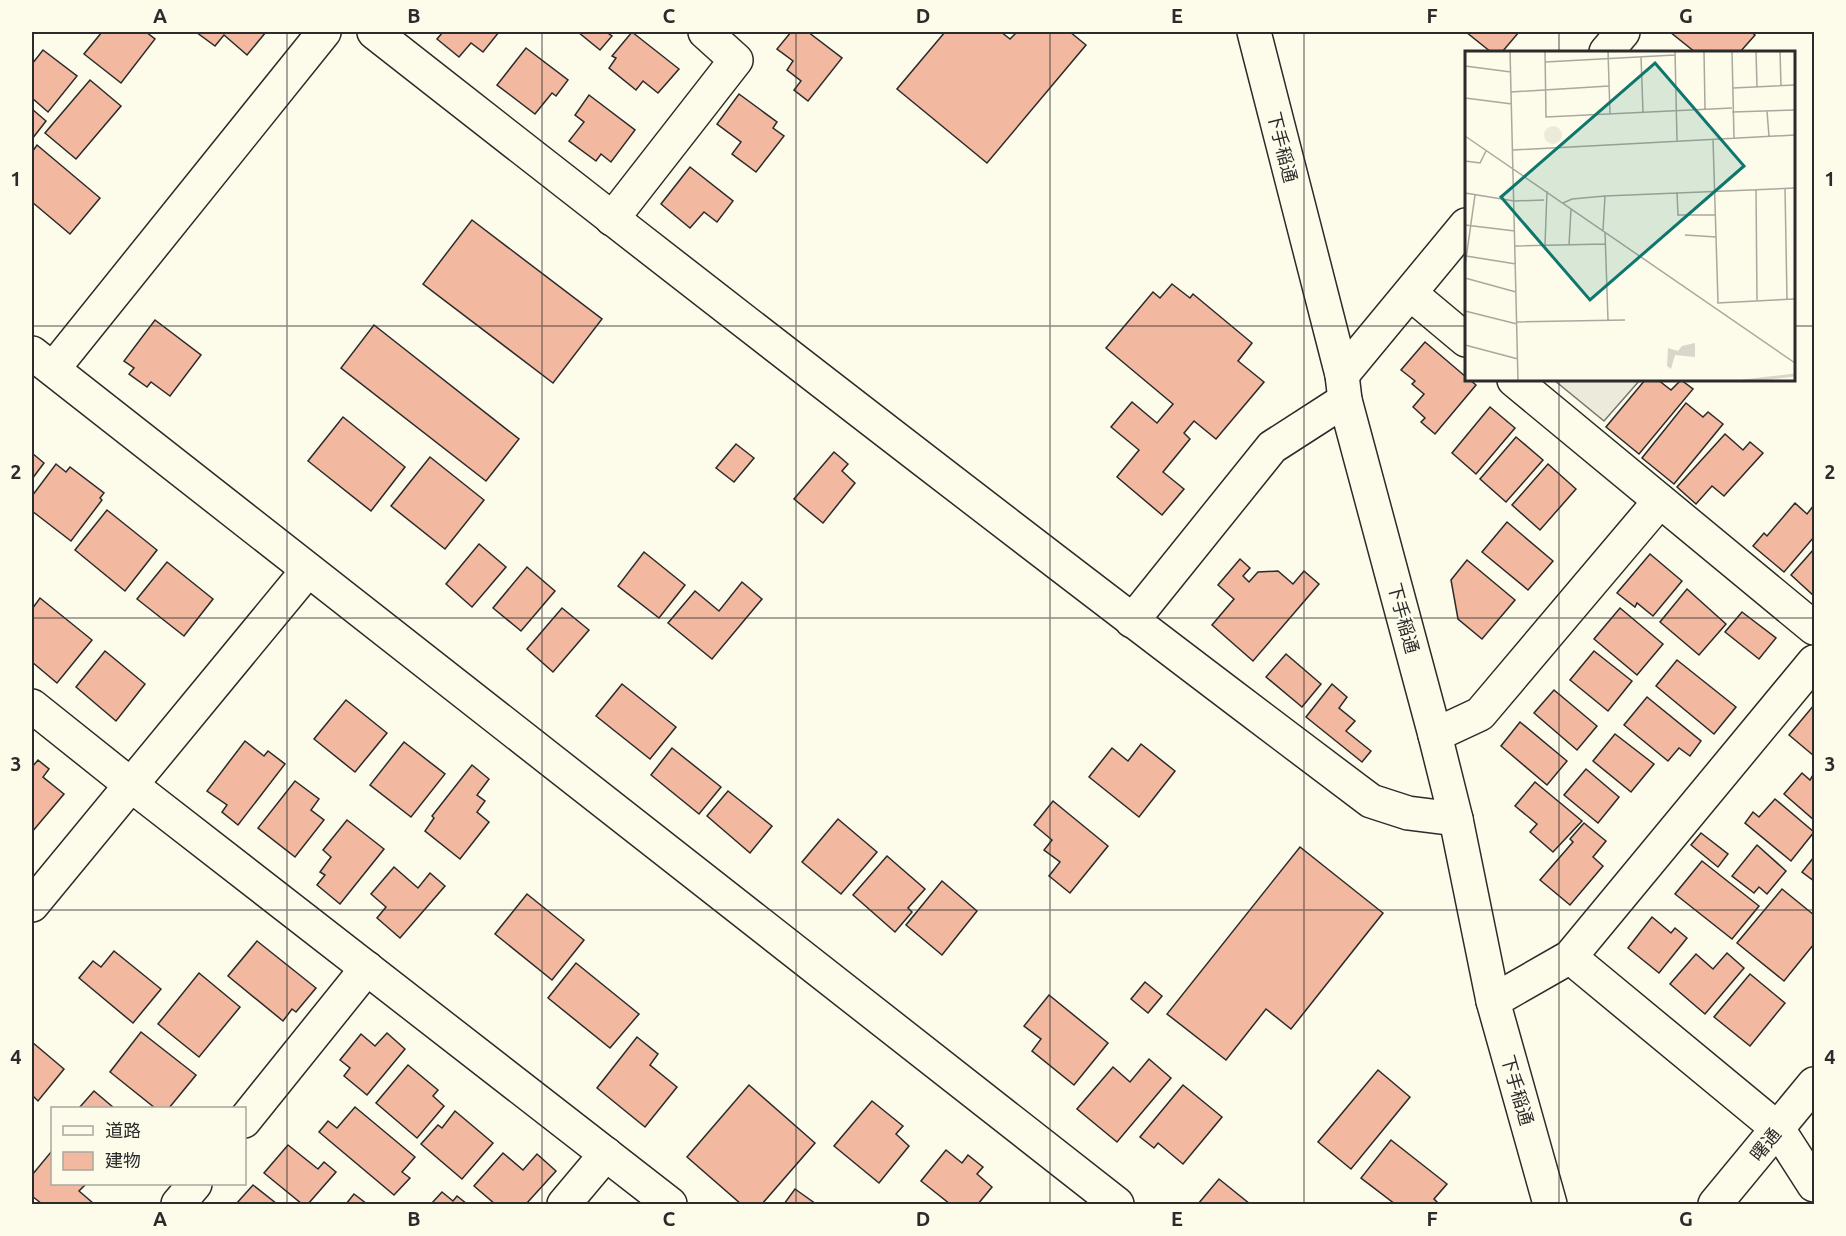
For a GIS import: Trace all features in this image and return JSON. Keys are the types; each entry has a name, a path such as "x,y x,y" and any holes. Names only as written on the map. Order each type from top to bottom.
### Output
{"street":[{"path":"324,32 42,361 1117,1204"},
{"path":"374,32 1132,621 1371,801 1408,813 1456,819"},
{"path":"612,219 736,60 705,32"},
{"name":"下手稲通","path":"1254,32 1344,387 1436,735 1456,819 1493,1001 1550,1204"},
{"path":"1607,51 1623,32"},
{"path":"1132,621 1272,447 1344,387 1411,294 1465,227"},
{"path":"1411,294 1465,338"},
{"path":"1515,381 1815,628"},
{"path":"1436,735 1480,714 1660,501"},
{"path":"32,905 308,570"},
{"path":"1493,1001 1569,957 1815,662"},
{"path":"32,706 130,785 670,1204"},
{"path":"1569,957 1778,1129 1815,1185"},
{"path":"246,1119 367,968"},
{"name":"曙通","path":"1715,1204 1815,1084"},
{"path":"564,1204 606,1154"},
{"path":"178,1204 194,1185"}],"shaded area":[{"path":"1555,381 1639,381 1604,421"}],"building":[{"path":"102,32 146,32 155,39 121,83 84,54"},
{"path":"196,32 266,32 247,55 224,35 215,46"},
{"path":"443,32 499,32 483,52 471,43 459,57 437,39"},
{"path":"578,32 606,32 612,36 600,50"},
{"path":"632,32 679,69 658,93 643,81 636,90 609,68 616,58 612,56"},
{"path":"791,32 808,32 842,58 808,101 794,90 801,81 787,70 793,61 777,49"},
{"path":"945,32 1001,32 1010,39 1017,32 1070,32 1086,45 987,163 897,89"},
{"path":"1466,32 1519,32 1503,51 1490,51"},
{"path":"1670,32 1751,32 1755,35 1741,51 1694,51"},
{"path":"526,48 568,80 556,96 552,93 535,114 497,85"},
{"path":"43,50 77,76 48,112 32,98 32,64"},
{"path":"90,80 121,106 76,159 45,133"},
{"path":"739,94 777,122 773,128 784,136 756,172 732,154 741,142 717,124"},
{"path":"589,95 635,130 611,162 601,154 596,161 569,141 584,122 575,115"},
{"path":"32,109 46,121 32,139"},
{"path":"37,145 100,198 70,234 32,202 32,152"},
{"path":"690,167 733,201 717,222 704,212 690,228 661,204"},
{"path":"472,220 602,319 553,383 423,284"},
{"path":"1172,284 1190,298 1193,294 1252,343 1238,361 1264,382 1216,439 1194,421 1184,433 1190,439 1163,472 1184,489 1162,515 1117,477 1139,450 1111,427 1132,402 1157,423 1173,404 1106,348 1153,292 1160,298"},
{"path":"155,320 201,355 170,396 151,382 147,387 129,374 134,368 124,361"},
{"path":"374,325 519,439 486,481 341,368"},
{"path":"1425,342 1465,376 1465,381 1471,381 1476,385 1435,434 1421,422 1425,418 1413,407 1424,394 1412,384 1415,381 1401,370"},
{"path":"1644,381 1659,381 1671,390 1682,381 1693,389 1639,454 1606,427"},
{"path":"1686,403 1703,417 1708,412 1723,424 1674,484 1642,458"},
{"path":"1490,407 1515,428 1476,474 1452,453"},
{"path":"343,417 405,467 371,511 308,461"},
{"path":"1725,434 1743,450 1750,442 1763,453 1724,496 1712,486 1696,504 1677,487"},
{"path":"1516,437 1543,460 1506,502 1480,479"},
{"path":"736,444 754,458 734,482 716,468"},
{"path":"834,452 848,464 842,471 855,483 823,523 794,499"},
{"path":"32,453 44,463 32,479"},
{"path":"430,457 484,500 445,549 391,506"},
{"path":"56,464 66,472 70,467 104,493 100,498 102,500 71,541 32,511 32,496"},
{"path":"1548,464 1576,489 1540,530 1512,505"},
{"path":"1795,503 1807,514 1814,505 1814,537 1784,572 1753,546 1764,533 1767,536"},
{"path":"107,510 157,550 125,591 75,550"},
{"path":"1507,522 1553,561 1528,590 1482,552"},
{"path":"479,544 506,567 472,607 446,584"},
{"path":"1814,549 1814,596 1791,575"},
{"path":"644,552 685,585 659,618 618,586"},
{"path":"1650,554 1682,581 1653,616 1637,603 1635,607 1617,593"},
{"path":"1240,559 1250,568 1243,576 1249,582 1258,572 1278,571 1293,584 1304,571 1319,584 1253,661 1212,625 1234,599 1218,585"},
{"path":"1467,560 1515,600 1482,639 1458,619 1451,580"},
{"path":"167,562 213,599 184,636 137,599"},
{"path":"527,567 555,591 521,631 493,608"},
{"path":"742,582 762,599 712,659 668,623 695,591 719,611"},
{"path":"1687,589 1726,624 1699,655 1660,622"},
{"path":"40,598 92,640 57,683 32,662 32,609"},
{"path":"562,608 589,630 553,672 527,649"},
{"path":"1620,608 1663,644 1637,675 1594,639"},
{"path":"1742,612 1776,638 1759,659 1725,632"},
{"path":"105,651 145,684 116,721 76,687"},
{"path":"1594,651 1632,681 1608,711 1570,680"},
{"path":"1286,654 1321,684 1302,707 1266,677"},
{"path":"1677,660 1736,707 1714,734 1656,686"},
{"path":"622,684 676,727 650,759 596,716"},
{"path":"1332,684 1347,697 1339,708 1355,721 1346,731 1371,751 1362,762 1306,717"},
{"path":"1554,690 1597,726 1577,750 1534,713"},
{"path":"1647,697 1701,741 1690,756 1679,748 1668,761 1624,725"},
{"path":"346,700 387,733 355,772 314,739"},
{"path":"1814,705 1814,756 1789,735"},
{"path":"1520,722 1567,761 1547,785 1501,746"},
{"path":"1615,734 1654,764 1631,792 1593,761"},
{"path":"245,741 264,756 268,751 285,764 238,825 222,812 227,805 207,791"},
{"path":"404,742 445,774 411,817 370,785"},
{"path":"1141,744 1175,771 1139,817 1089,777 1112,748 1128,761"},
{"path":"672,748 721,787 699,814 651,775"},
{"path":"38,760 49,769 43,777 64,794 32,832 32,767"},
{"path":"472,765 489,779 477,795 485,801 477,812 489,822 460,859 425,831 434,818 432,816"},
{"path":"1586,769 1619,797 1598,823 1564,795"},
{"path":"1802,773 1810,780 1814,773 1814,820 1784,794"},
{"path":"295,781 319,799 311,810 324,820 295,857 258,828"},
{"path":"1535,782 1582,821 1553,852 1530,832 1537,824 1515,806"},
{"path":"728,791 772,826 750,853 707,816"},
{"path":"1775,799 1814,832 1791,861 1745,823 1753,812 1759,817"},
{"path":"1053,801 1108,846 1070,893 1049,876 1060,862 1044,850 1052,840 1034,825"},
{"path":"838,819 877,852 841,894 802,862"},
{"path":"347,820 384,849 340,904 317,885 325,875 320,872 331,857 323,850"},
{"path":"1584,823 1606,841 1593,857 1603,866 1570,905 1540,880 1573,842 1570,839"},
{"path":"1701,833 1728,854 1718,867 1691,845"},
{"path":"1757,845 1786,871 1767,894 1759,887 1754,893 1732,876"},
{"path":"1300,847 1383,913 1291,1029 1266,1009 1226,1060 1167,1014"},
{"path":"887,856 925,889 908,908 912,912 895,932 853,895"},
{"path":"1814,857 1814,881 1802,872"},
{"path":"1702,861 1759,906 1732,939 1675,894"},
{"path":"394,867 418,888 430,873 445,886 400,938 377,918 386,907 371,894"},
{"path":"942,881 977,911 942,955 906,925"},
{"path":"1782,889 1814,915 1814,944 1784,981 1737,943"},
{"path":"527,894 584,940 552,980 495,934"},
{"path":"1652,917 1671,933 1675,928 1687,938 1659,973 1628,948"},
{"path":"257,941 316,988 296,1012 292,1009 283,1021 228,976"},
{"path":"114,951 161,989 133,1023 79,978 93,961 101,967"},
{"path":"1727,953 1744,968 1705,1014 1670,984 1696,954 1713,969"},
{"path":"576,963 639,1014 610,1048 548,998"},
{"path":"199,973 240,1007 199,1057 158,1024"},
{"path":"1750,974 1785,1003 1750,1046 1714,1017"},
{"path":"1145,982 1162,996 1148,1013 1131,999"},
{"path":"1049,995 1108,1043 1074,1085 1032,1051 1041,1039 1024,1026"},
{"path":"141,1032 196,1075 170,1107 154,1107 110,1072"},
{"path":"387,1033 405,1049 367,1095 344,1076 350,1068 340,1060 361,1034 375,1046"},
{"path":"637,1037 658,1054 650,1065 677,1087 645,1127 597,1088"},
{"path":"32,1042 64,1069 38,1101 32,1095"},
{"path":"1149,1059 1171,1078 1117,1142 1077,1109 1113,1067 1130,1082"},
{"path":"408,1065 438,1090 433,1096 444,1106 417,1138 376,1103"},
{"path":"1378,1070 1410,1097 1351,1169 1318,1142"},
{"path":"749,1085 815,1143 762,1204 741,1204 687,1157"},
{"path":"1183,1085 1222,1117 1183,1164 1158,1143 1154,1148 1140,1137"},
{"path":"94,1091 113,1107 80,1107"},
{"path":"872,1101 903,1126 896,1134 909,1146 879,1183 834,1146"},
{"path":"355,1107 415,1157 402,1172 410,1178 394,1195 319,1132 328,1121 337,1128"},
{"path":"455,1111 493,1143 462,1179 421,1144 438,1125 442,1128"},
{"path":"1391,1140 1447,1184 1434,1199 1439,1204 1395,1204 1361,1178"},
{"path":"288,1145 318,1169 324,1162 336,1172 308,1204 302,1204 264,1173"},
{"path":"946,1150 962,1163 968,1155 983,1167 977,1174 992,1187 978,1204 950,1204 921,1181"},
{"path":"51,1152 51,1185 85,1185 79,1191 93,1203 42,1204 32,1196 32,1175"},
{"path":"503,1153 523,1170 537,1154 556,1171 526,1204 495,1204 474,1186"},
{"path":"1219,1179 1250,1204 1198,1204"},
{"path":"253,1185 277,1204 236,1204"},
{"path":"795,1189 816,1204 784,1204"},
{"path":"442,1192 453,1201 457,1196 467,1204 431,1204"},
{"path":"354,1194 367,1204 346,1204"}]}
